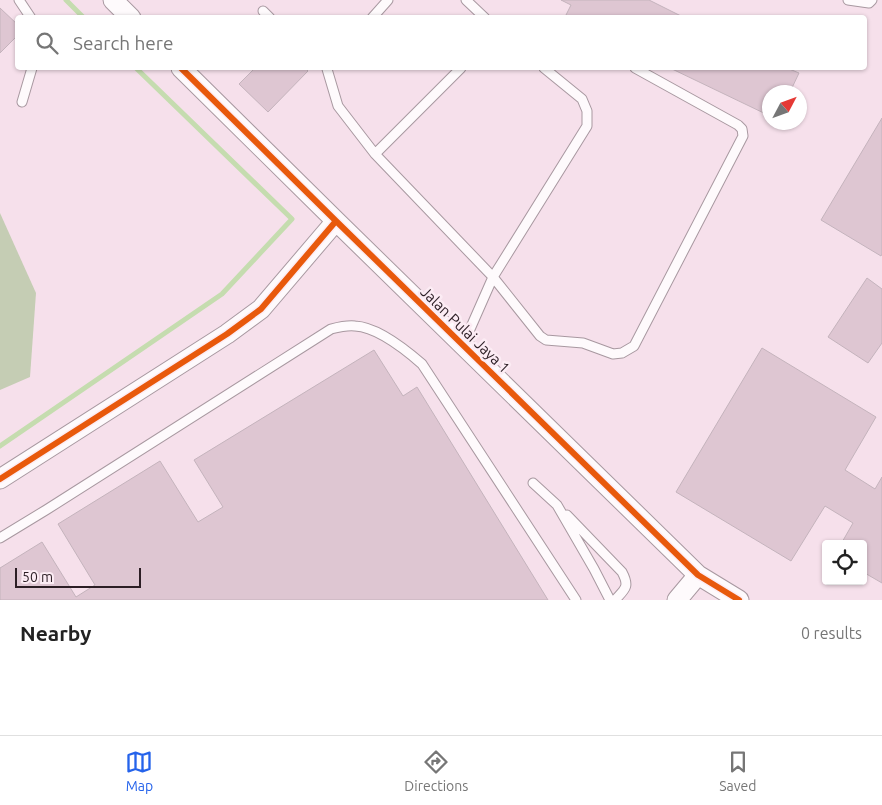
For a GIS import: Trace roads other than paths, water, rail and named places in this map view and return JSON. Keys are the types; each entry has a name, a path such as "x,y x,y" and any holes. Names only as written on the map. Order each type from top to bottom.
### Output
{"street":[{"path":"113,0 128,15"},
{"name":"Jalan Pulai Jaya 1","path":"183,70 698,575 739,600"},
{"path":"0,479 227,334 261,309 336,221"},
{"path":"677,600 698,575"}],"lane":[{"path":"19,0 29,15"},
{"path":"375,15 388,0"},
{"path":"466,0 482,15"},
{"path":"848,0 868,3 872,0"},
{"path":"263,11 267,15"},
{"path":"22,102 31,70"},
{"path":"328,70 338,106 375,154 494,278 540,336 546,340 583,343 613,354 622,353 634,346 743,136 742,129 738,125 639,70"},
{"path":"375,154 458,70"},
{"path":"463,345 494,278 587,126 587,111 582,99 549,70"},
{"path":"0,538 332,329 356,326 370,329 386,338 404,349 422,364 576,600"},
{"path":"533,483 622,572 626,580 626,588 615,600"},
{"path":"557,505 610,600"}],"waterway":[{"path":"66,0 81,15"},
{"path":"0,446 222,294 292,219 138,70"}]}
